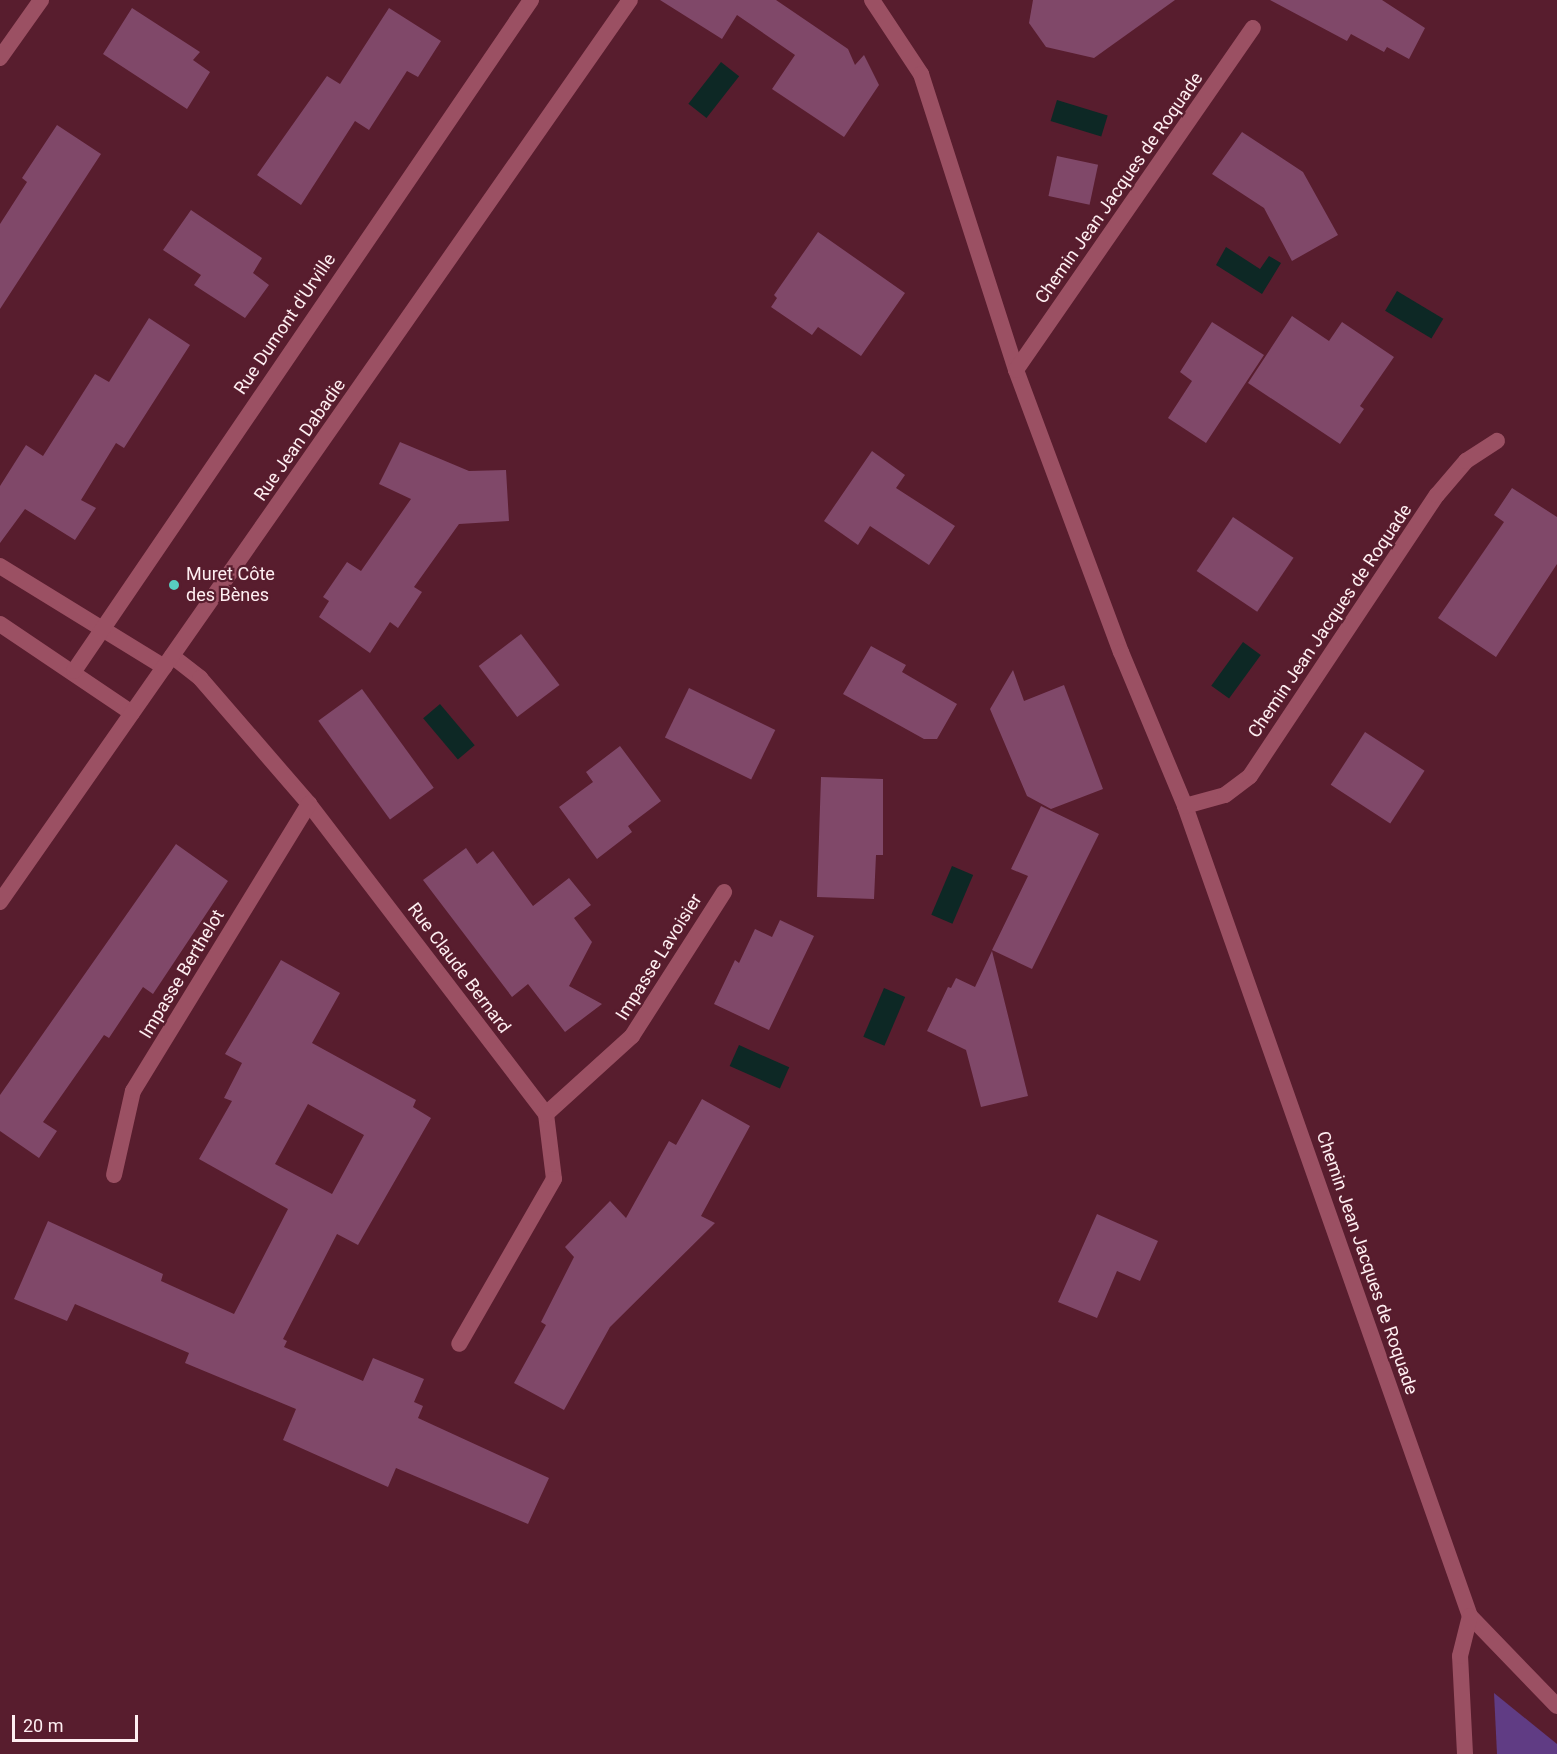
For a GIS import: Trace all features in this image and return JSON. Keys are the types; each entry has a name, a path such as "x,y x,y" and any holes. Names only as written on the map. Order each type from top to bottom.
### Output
{"street":[{"path":"0,58 40,0"},
{"name":"Rue Dumont d'Urville","path":"74,672 100,629 531,0"},
{"name":"Rue Jean Dabadie","path":"0,902 630,0"},
{"name":"Chemin Jean Jacques de Roquade","path":"872,0 921,74 1016,370 1121,652 1185,806 1470,1616 1557,1706"},
{"name":"Chemin Jean Jacques de Roquade","path":"1016,370 1253,28"},
{"name":"Chemin Jean Jacques de Roquade","path":"1185,806 1225,795 1250,776 1437,495 1466,461 1497,441"},
{"name":"Rue Claude Bernard","path":"0,566 100,629 200,678 309,804 546,1114"},
{"path":"0,624 132,713"},
{"name":"Impasse Berthelot","path":"114,1175 133,1091 309,804"},
{"name":"Impasse Lavoisier","path":"546,1114 633,1036 724,892"},
{"path":"459,1344 554,1179 546,1114"},
{"path":"1465,1754 1460,1656 1470,1616"}],"shaded area":[{"path":"1494,1693 1557,1744 1557,1754 1497,1754"}],"water":[{"path":"721,62 739,76 706,118 688,104"},
{"path":"1057,100 1108,115 1101,137 1051,121"},
{"path":"1226,247 1260,269 1269,256 1281,263 1262,294 1216,265"},
{"path":"1397,291 1443,319 1431,339 1385,311"},
{"path":"1243,642 1261,655 1229,699 1211,686"},
{"path":"440,704 475,745 458,760 423,718"},
{"path":"952,866 973,875 952,924 931,915"},
{"path":"884,988 905,997 884,1046 863,1037"},
{"path":"739,1045 789,1067 780,1088 730,1066"}],"building":[{"path":"660,0 776,0 848,49 855,65 864,55 879,85 844,137 772,89 795,55 737,15 722,39"},
{"path":"1033,0 1175,0 1094,58 1046,47 1029,23"},
{"path":"1270,0 1382,0 1425,28 1409,59 1387,47 1384,52 1351,34 1347,41"},
{"path":"132,8 200,52 193,60 210,72 187,109 103,54"},
{"path":"389,8 441,41 418,77 407,71 369,130 355,121 301,205 257,175 327,76 340,84"},
{"path":"57,125 101,154 0,309 0,224 27,182 22,178"},
{"path":"1242,132 1303,172 1338,235 1292,261 1264,208 1212,174"},
{"path":"1057,156 1098,165 1090,205 1048,196"},
{"path":"191,210 262,258 253,273 269,285 245,318 194,285 201,275 163,250"},
{"path":"818,232 905,293 861,356 818,327 812,335 771,307 777,298 774,295"},
{"path":"1292,316 1329,341 1342,322 1394,357 1360,406 1364,409 1340,444 1248,383"},
{"path":"149,318 190,345 124,448 116,443 81,500 96,508 75,540 25,509 0,543 0,486 26,445 43,456 95,374 109,382"},
{"path":"1212,322 1264,355 1206,443 1168,418 1192,381 1180,372"},
{"path":"400,442 469,471 506,470 509,521 459,524 414,587 422,592 398,628 390,622 370,653 319,617 329,601 323,597 347,562 361,571 411,499 379,484"},
{"path":"872,451 905,475 896,488 955,526 929,565 870,526 858,545 824,521"},
{"path":"1512,488 1557,517 1557,564 1496,657 1438,618 1504,522 1494,515"},
{"path":"1233,517 1294,558 1257,612 1197,571"},
{"path":"521,634 560,685 517,717 479,666"},
{"path":"871,646 906,665 902,672 957,704 937,739 924,739 843,694"},
{"path":"1013,670 1024,701 1064,685 1103,789 1051,809 1027,796 990,709"},
{"path":"689,688 775,730 751,780 665,737"},
{"path":"362,689 434,788 390,819 318,721"},
{"path":"1365,732 1425,771 1390,824 1331,785"},
{"path":"620,746 661,801 628,826 632,832 597,859 559,807 593,782 586,772"},
{"path":"821,777 883,779 883,855 876,855 874,899 817,897"},
{"path":"1041,806 1099,834 1032,969 992,950 1028,876 1011,869"},
{"path":"176,844 228,881 153,994 143,987 109,1038 104,1035 43,1122 57,1131 39,1158 0,1131 0,1095"},
{"path":"466,848 477,864 493,851 533,906 569,878 591,905 574,918 592,942 569,986 602,1004 565,1032 528,984 512,997 423,880"},
{"path":"780,920 814,936 769,1030 714,1004 735,960 739,963 755,929 772,937"},
{"path":"992,951 1028,1096 981,1107 966,1050 927,1031 948,987 951,988 956,978 975,987"},
{"path":"281,960 340,993 312,1043 416,1100 413,1107 431,1118 358,1245 337,1234 283,1339 287,1341 284,1347 363,1381 373,1358 424,1379 414,1402 423,1406 418,1418 549,1478 528,1524 396,1468 388,1487 283,1440 296,1409 185,1363 189,1353 75,1304 67,1321 14,1299 48,1221 163,1274 161,1281 234,1314 288,1209 199,1159 232,1101 224,1098 242,1063 225,1054","holes":["308,1104 364,1135 332,1194 275,1164"]},
{"path":"702,1099 750,1126 701,1216 715,1223 610,1327 564,1410 514,1383 546,1325 541,1322 574,1257 565,1247 610,1201 626,1218 669,1141 676,1145"},
{"path":"1097,1214 1158,1241 1140,1281 1117,1271 1097,1318 1058,1302"}],"place":[{"name":"Muret Côte des Bènes","path":"174,585"}]}
